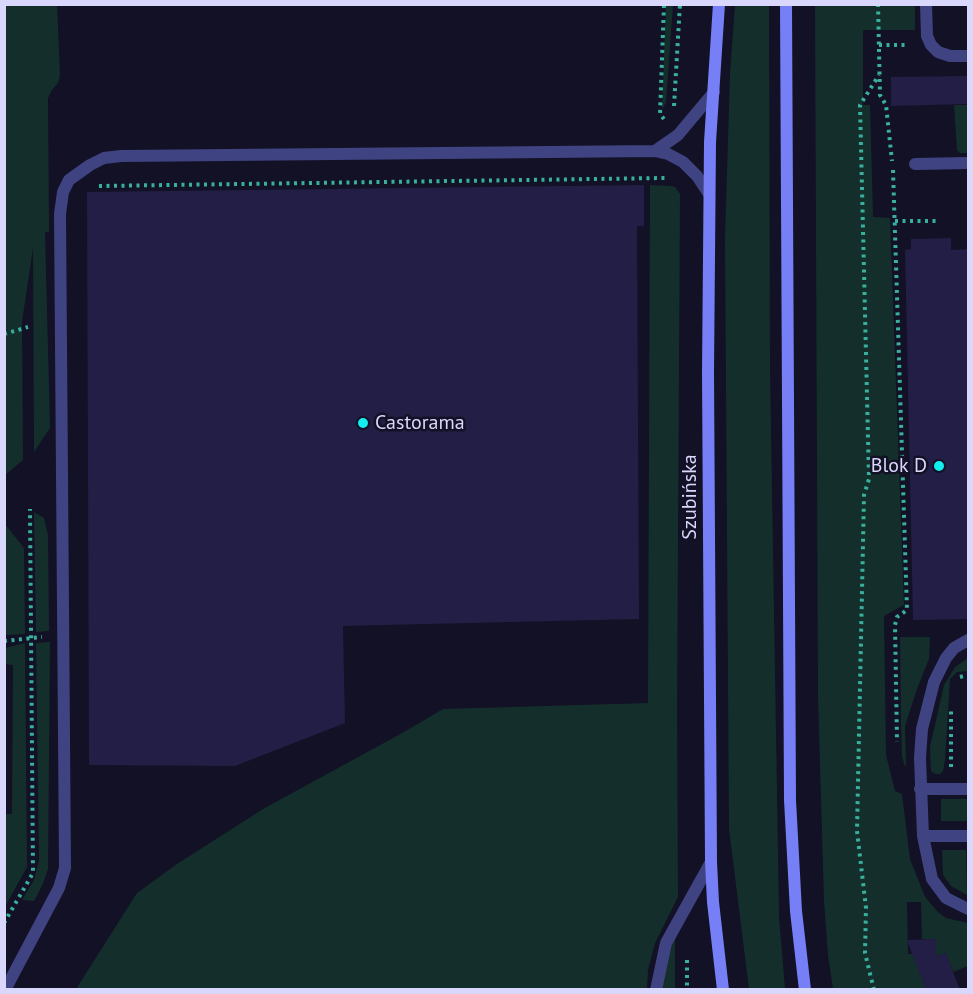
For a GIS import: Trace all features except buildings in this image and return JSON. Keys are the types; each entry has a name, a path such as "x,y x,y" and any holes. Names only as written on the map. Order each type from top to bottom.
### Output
{"main road":[{"name":"Szubińska","path":"719,4 709,194 711,862 723,990"},
{"path":"786,4 790,800 796,911 805,990"}],"lane":[{"path":"926,4 927,36 932,45 938,52 950,56 969,56"},
{"path":"5,990 59,888 65,868 60,214 63,192 69,180 104,158 121,156 655,151 669,149 714,92"},
{"path":"669,149 691,169 709,194"},
{"path":"915,164 969,163"},
{"path":"969,640 954,648 946,658 934,682 920,743 920,789 924,837 930,871 936,886 946,898 969,909"},
{"path":"920,789 969,789"},
{"path":"924,837 969,836"},
{"path":"656,990 666,943 711,862"}],"path":[{"path":"664,4 660,114 669,125"},
{"path":"90,186 669,178 669,125 675,105 680,4"},
{"path":"878,4 880,95 886,105 893,164 907,610 897,617 895,625 897,748"},
{"path":"874,990 865,953 866,908 857,831 864,495 869,479 860,105 879,75"},
{"path":"895,221 940,221"},
{"path":"4,334 28,327"},
{"path":"4,923 33,873 30,509"},
{"path":"4,641 36,637"},
{"path":"954,681 969,675"},
{"path":"950,789 951,703"}],"green space":[{"path":"5,4 57,5 60,75 58,83 48,98 49,232 45,232 50,428 34,452 33,248 22,322 23,460 5,475"},
{"path":"666,5 673,5 666,102 662,110"},
{"path":"735,5 769,5 770,369 779,916 785,989 749,989 729,829 725,239 730,74"},
{"path":"815,5 915,5 915,30 863,30 863,105 870,105 873,217 890,218 904,605 884,616 886,755 895,791 902,794 910,859 925,897 946,918 968,923 968,966 953,972 946,953 917,964 926,989 833,989 824,900 818,696","holes":["907,902 921,902 922,939 936,939 936,953 908,954"]},
{"path":"954,105 968,105 968,153 960,153 957,150"},
{"path":"650,185 675,187 680,194 678,897 655,943 648,970 647,989 76,989 137,893 177,864 263,809 443,709 648,703"},
{"path":"34,512 44,518 48,535 49,631 36,632"},
{"path":"5,524 24,548 25,634 6,635"},
{"path":"900,637 930,637 929,659 905,726 905,767 902,756"},
{"path":"50,642 48,869 34,901 22,900 34,880 39,861 36,643"},
{"path":"25,643 27,867 6,905 4,814 12,814 13,665 5,664 5,648"},
{"path":"968,658 968,671 957,672 950,679 945,760 943,771 935,774 931,771 930,747 944,685 955,667"},
{"path":"941,799 968,799 968,821 941,821"},
{"path":"942,850 966,850 967,895 951,886 943,875"},
{"path":"675,937 675,989 662,989 661,975 667,953"}],"place":[{"name":"Castorama","path":"363,423"},
{"name":"Blok D","path":"939,466"}]}
